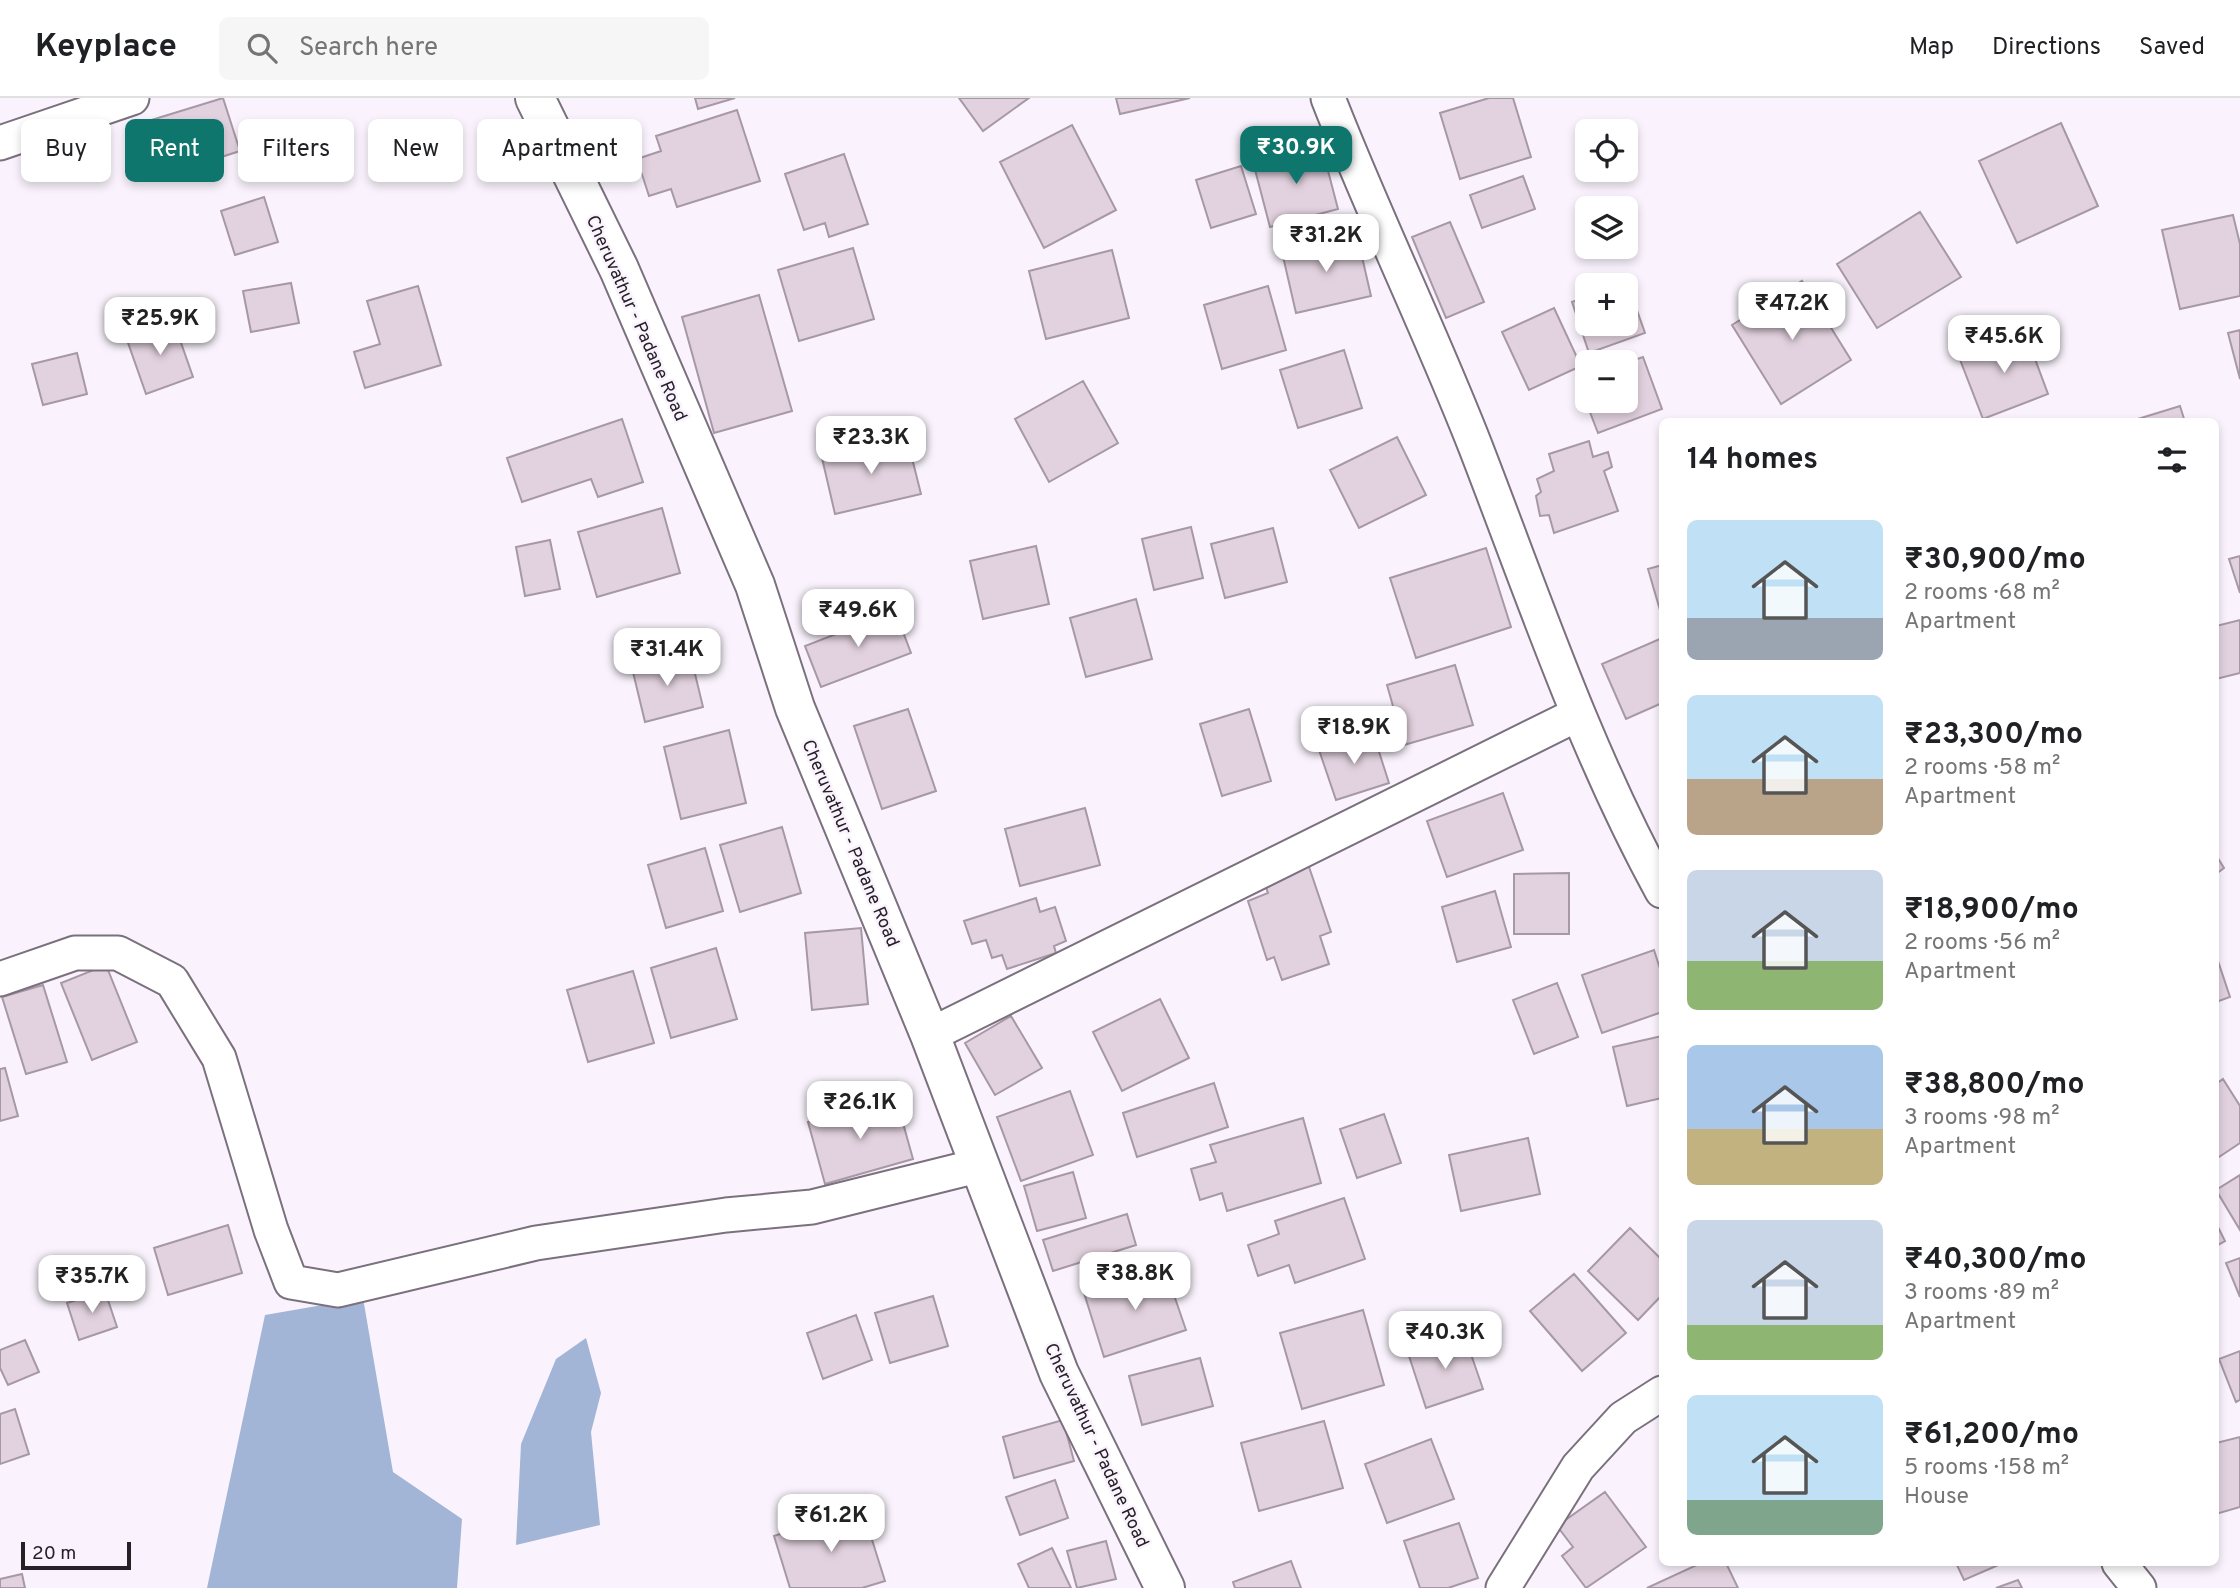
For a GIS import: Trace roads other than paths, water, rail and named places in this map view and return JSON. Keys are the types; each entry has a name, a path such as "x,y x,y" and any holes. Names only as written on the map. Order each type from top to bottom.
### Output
{"main road":[{"name":"Cheruvathur - Padane Road","path":"535,98 619,269 755,585 795,708 930,1035 1059,1373 1165,1588"}],"street":[{"path":"0,144 132,98"},
{"path":"1328,98 1364,189 1475,446 1578,714 1659,885"},
{"path":"930,1035 1578,714"},
{"path":"0,979 75,953 118,953 172,981 219,1058 271,1230 291,1282 338,1290 536,1242 726,1215 812,1207 981,1165"},
{"path":"1503,1588 1578,1467 1623,1418 1659,1395"},
{"path":"2121,1566 2139,1588"}],"water":[{"path":"363,1298 393,1472 462,1519 457,1588 207,1588 265,1315"},
{"path":"586,1338 601,1393 591,1432 600,1525 516,1545 521,1444 556,1359"}]}
